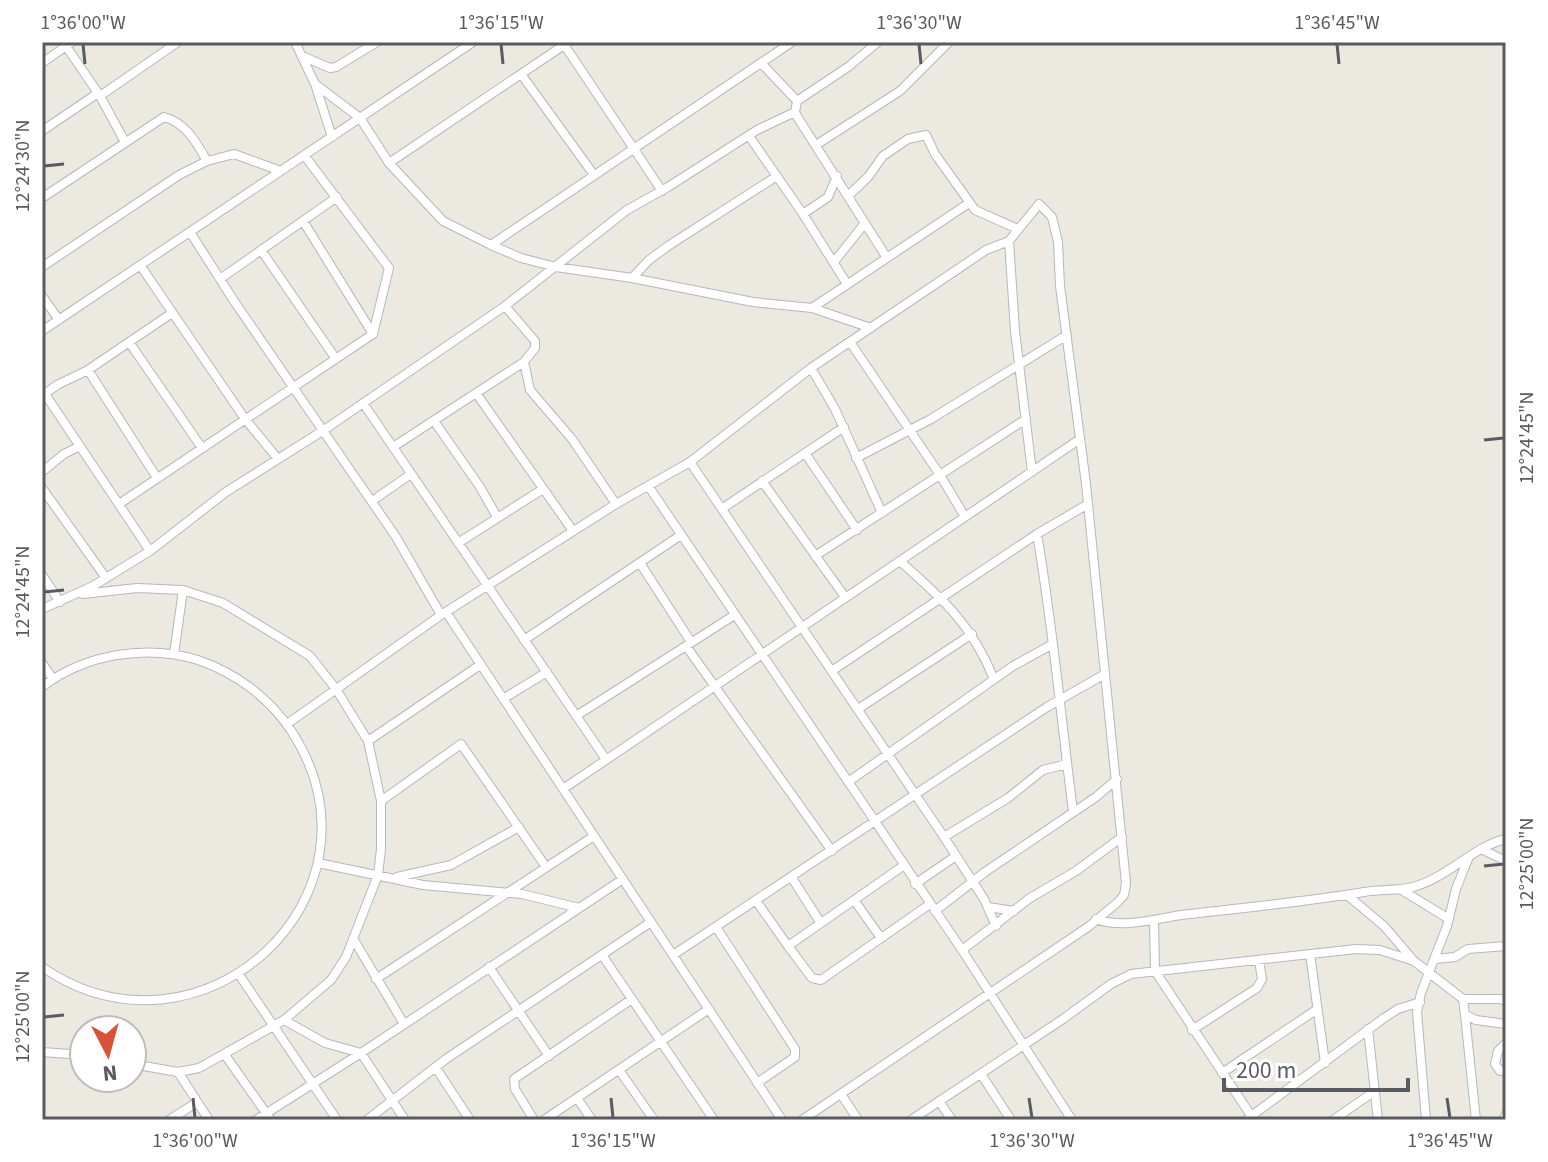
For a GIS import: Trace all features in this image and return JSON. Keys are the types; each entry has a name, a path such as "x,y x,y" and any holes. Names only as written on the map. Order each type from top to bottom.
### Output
{"street":[{"path":"42,131 178,42"},
{"path":"295,42 315,84 332,137"},
{"path":"301,55 330,68 336,67 377,42"},
{"path":"42,331 473,42"},
{"path":"491,245 792,42"},
{"path":"878,42 848,67 797,101 795,112 887,258"},
{"path":"816,145 900,91 949,42"},
{"path":"42,63 69,44 125,142"},
{"path":"389,163 566,44 662,191"},
{"path":"761,63 797,101"},
{"path":"521,74 594,175"},
{"path":"315,84 360,118 389,163 443,221 491,245 521,258 556,267 632,278 753,302 812,308 871,328"},
{"path":"42,609 73,596 150,551 226,492 324,430 505,306 599,229 707,160 795,112"},
{"path":"42,198 164,117 172,119 193,137 207,161"},
{"path":"849,195 868,177 883,156 908,139 926,135 935,154 975,210 1018,229"},
{"path":"749,136 847,284"},
{"path":"42,267 179,175 207,161 234,154 281,171"},
{"path":"119,504 373,334 389,268 304,155"},
{"path":"632,278 668,246 777,176"},
{"path":"803,214 828,197 837,176"},
{"path":"220,279 337,197"},
{"path":"812,308 969,203"},
{"path":"287,724 487,586 616,504 690,462 811,368 986,250 1009,241 1039,204 1052,217 1058,242 1117,779 1126,883 1124,895 1096,919 802,1120"},
{"path":"303,221 373,334"},
{"path":"834,262 865,223"},
{"path":"190,232 782,1120"},
{"path":"1009,241 1032,472"},
{"path":"261,250 336,359"},
{"path":"140,265 245,419 278,459"},
{"path":"42,296 59,320"},
{"path":"393,447 524,362 535,348 535,341 505,306"},
{"path":"150,551 44,395 88,370 172,313"},
{"path":"856,458 910,431 1067,335"},
{"path":"129,342 202,448"},
{"path":"850,342 965,517"},
{"path":"524,362 530,390 572,439 616,504"},
{"path":"811,368 844,427 882,513"},
{"path":"88,370 157,478"},
{"path":"476,393 573,531"},
{"path":"363,403 605,758"},
{"path":"815,556 1026,419"},
{"path":"434,421 497,517"},
{"path":"723,508 844,427"},
{"path":"563,789 1080,439"},
{"path":"42,472 64,454 80,446"},
{"path":"805,453 857,530"},
{"path":"690,462 944,837 973,881 996,926"},
{"path":"372,501 411,474"},
{"path":"762,481 845,597"},
{"path":"649,487 733,616 762,654 962,950 1072,1120"},
{"path":"42,488 106,578"},
{"path":"458,543 543,489"},
{"path":"833,670 1037,534 1088,504"},
{"path":"1037,534 1073,811"},
{"path":"524,640 681,535"},
{"path":"901,562 941,598 972,634 994,679"},
{"path":"640,563 716,685 832,851"},
{"path":"42,575 60,602"},
{"path":"73,596 137,588 183,590 223,603 310,656 336,689 368,741 381,801 378,875 354,940 331,980 284,1020 199,1068 178,1072 148,1067"},
{"path":"174,654 183,590"},
{"path":"576,716 733,616"},
{"path":"858,709 972,634"},
{"path":"848,782 1013,666 1053,644"},
{"path":"42,687 93,661 118,655 144,652 174,654 208,664 244,682 267,701 287,724 310,765 320,812 318,863 303,904 291,924 259,959 238,973 202,991 154,1001 94,993 42,967"},
{"path":"42,663 53,679"},
{"path":"368,741 480,665"},
{"path":"503,699 547,672"},
{"path":"673,955 1058,701 1105,674"},
{"path":"381,801 461,744 546,867"},
{"path":"944,837 1008,798 1048,767 1067,764"},
{"path":"757,902 812,978 821,980 881,938 973,881 1096,797 1117,779"},
{"path":"392,878 451,865 519,827"},
{"path":"376,979 594,836"},
{"path":"962,950 1040,891 1095,858 1122,837"},
{"path":"1096,919 1118,923 1154,920 1400,889 1418,885 1494,842 1506,839"},
{"path":"1481,849 1506,861"},
{"path":"915,884 956,856"},
{"path":"1426,1120 1418,1027 1420,1002 1468,859"},
{"path":"318,863 442,887 491,893 511,892 579,908"},
{"path":"788,946 903,866"},
{"path":"792,878 820,922"},
{"path":"256,1120 269,1116 312,1083 623,879"},
{"path":"1400,889 1449,919"},
{"path":"1347,895 1384,926 1414,961 1463,999 1506,1001"},
{"path":"854,900 881,938"},
{"path":"988,907 1014,911"},
{"path":"1154,920 1155,971 1250,1119 1368,1029 1398,1009 1420,1002"},
{"path":"367,1120 446,1059 651,922"},
{"path":"716,927 795,1049 795,1057 757,1083"},
{"path":"354,940 404,1024"},
{"path":"1435,959 1444,960 1468,949 1506,946"},
{"path":"911,1120 1111,984 1131,974 1356,949 1380,950 1414,961"},
{"path":"1310,954 1325,1063"},
{"path":"602,955 709,1118"},
{"path":"1192,1030 1257,988 1262,979 1259,961"},
{"path":"489,967 549,1056"},
{"path":"238,973 337,1120"},
{"path":"534,1120 515,1089 514,1079 632,999"},
{"path":"1463,999 1476,1120"},
{"path":"544,1120 709,1009"},
{"path":"1222,1073 1316,1010"},
{"path":"1465,1015 1476,1020 1506,1024"},
{"path":"284,1020 325,1043 361,1053 405,1120"},
{"path":"1368,1029 1378,1120"},
{"path":"1506,1043 1498,1051 1495,1064 1500,1071 1506,1070"},
{"path":"42,1052 68,1054"},
{"path":"225,1055 269,1116"},
{"path":"436,1068 470,1120"},
{"path":"619,1070 654,1120"},
{"path":"178,1072 209,1120"},
{"path":"981,1074 1011,1120"},
{"path":"1333,1120 1375,1091"},
{"path":"841,1094 858,1120"},
{"path":"577,1098 592,1120"},
{"path":"939,1101 952,1120"},
{"path":"169,1120 196,1103"},
{"path":"1503,1120 1506,1114"}]}
